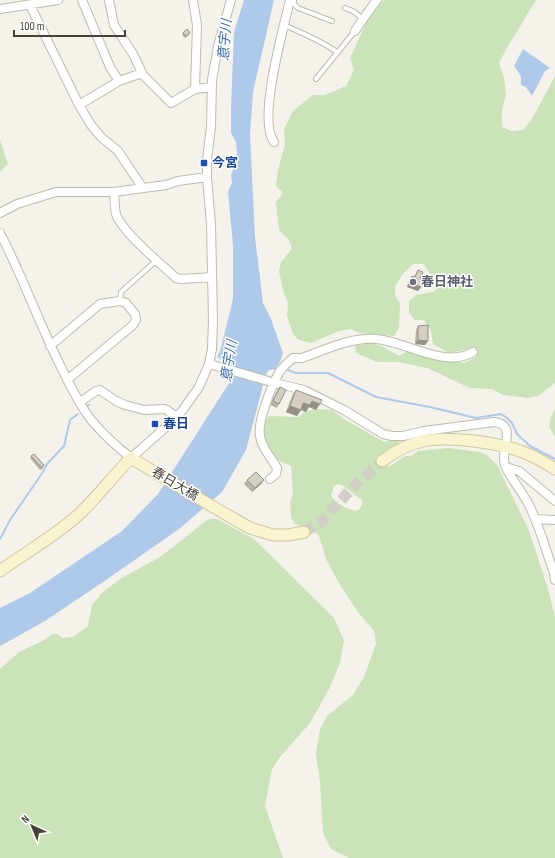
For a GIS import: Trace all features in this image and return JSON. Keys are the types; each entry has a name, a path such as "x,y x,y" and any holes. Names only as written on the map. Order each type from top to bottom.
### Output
{"street":[{"path":"0,9 58,0"},
{"path":"82,0 110,67 119,81"},
{"path":"109,0 114,25 133,54 142,73 171,103 196,89 212,87"},
{"path":"192,0 197,25 196,89"},
{"path":"0,571 53,535 75,517 100,493 176,418 200,388 211,365 211,224 207,177 211,127 212,80 218,46 231,0"},
{"path":"274,142 271,138 269,113 271,85 290,0"},
{"path":"355,31 377,0"},
{"path":"30,5 79,105 91,125 118,151 142,187"},
{"path":"79,105 119,81 142,73"},
{"path":"0,213 17,204 56,192 114,192 142,187 166,185 178,181 207,177"},
{"path":"114,192 117,217 131,236 176,278 181,280 212,277"},
{"path":"0,233 21,277 50,346 67,380 97,427 117,447 133,459"},
{"path":"50,346 100,304 120,302 128,304 135,314 135,322 67,380"},
{"path":"270,479 276,474 277,468 266,453 260,436 260,426 273,383 280,371 293,358 302,358 359,339 377,339 437,356 461,357 473,352"},
{"path":"211,365 273,383 304,390 344,410 383,434 392,436 403,436 494,422 501,423 506,426 507,432 503,459 506,467 527,501 535,519 554,573 555,580"},
{"path":"80,402 96,391 100,390 121,404 144,410 164,409 176,418"},
{"path":"382,461 405,447 422,442 432,440 454,440 518,450 555,469"},
{"name":"春日大橋","path":"133,459 250,528 267,534 288,536 304,532"},
{"path":"506,467 519,471 555,501"},
{"path":"535,519 555,520"}],"lane":[{"path":"294,0 294,4 298,8 332,21"},
{"path":"345,8 353,11 363,19"},
{"path":"284,25 314,38 337,52"},
{"path":"316,79 355,31"},
{"path":"120,302 121,292 157,260"}],"green space":[{"path":"384,0 536,0 499,63 504,77 506,95 502,110 502,127 512,131 523,130 532,119 555,76 555,383 538,396 528,398 503,395 492,389 470,388 427,368 399,362 377,362 356,353 355,346 372,343 399,356 408,351 464,363 476,357 477,351 473,347 449,353 433,344 431,331 424,320 415,320 409,313 409,301 416,295 433,292 440,286 431,276 424,264 413,264 403,274 395,286 395,295 400,304 399,328 394,336 359,333 351,329 339,331 311,343 299,340 293,334 287,316 288,303 283,291 279,271 281,262 292,249 289,240 279,230 276,202 283,193 276,186 278,170 285,144 284,129 293,111 313,95 325,95 346,86 354,70 350,58 367,21"},
{"path":"0,140 8,164 0,172"},
{"path":"315,409 332,410 342,418 384,442 395,440 402,443 392,447 381,455 389,467 405,456 411,456 418,451 449,448 480,452 487,455 497,465 528,528 548,589 555,617 555,858 349,858 331,849 323,833 320,782 316,754 320,729 327,716 352,696 364,677 376,644 374,631 358,612 340,585 326,559 319,536 312,530 295,524 291,518 290,501 293,493 291,466 273,458 264,444 262,425 269,416 298,417 305,412","holes":["339,484 362,500 359,510 351,510 339,504 331,496 334,486"]},
{"path":"555,409 555,437 549,427 551,416"},
{"path":"209,519 217,519 254,539 334,618 344,641 340,663 329,689 310,723 280,757 272,769 265,806 283,858 0,858 0,669 19,652 53,634 57,634 63,638 73,637 88,626 92,605 101,594 120,579 160,557"}],"water":[{"name":"意宇川","path":"244,0 274,0 253,92 250,135 255,237 263,303 271,319 283,353 280,362 275,369 269,370 266,374 246,450 222,492 179,529 106,580 45,621 0,646 0,608 30,593 122,531 158,494 231,380 231,362 220,359 217,356 220,352 233,299 233,245 228,192 232,183 231,175 235,165 237,152 236,142 231,133 231,108 234,32"},
{"path":"523,49 550,68 545,71 532,96 526,87 521,85 521,76 514,66"}],"building":[{"path":"187,29 190,33 186,36 183,33"},
{"path":"418,270 423,272 420,279 424,280 421,287 409,283 412,276 415,277"},
{"path":"428,325 428,341 418,340 418,326"},
{"path":"280,387 286,390 279,404 273,401"},
{"path":"296,390 322,400 320,404 312,401 310,405 303,403 301,410 290,406"},
{"path":"34,454 44,465 42,468 31,456"},
{"path":"256,472 264,480 255,488 247,480"}],"waterway":[{"path":"288,370 296,373 328,373 376,397 430,407 476,418 501,414 512,423 517,434 530,446 555,459"},
{"path":"0,539 10,520 47,464 64,446 70,420 78,414"}],"tunnel":[{"path":"304,532 322,521 354,486 382,461"}],"place":[{"name":"今宮","path":"204,163"},
{"name":"春日神社","path":"413,282"},
{"name":"春日","path":"155,424"}]}
